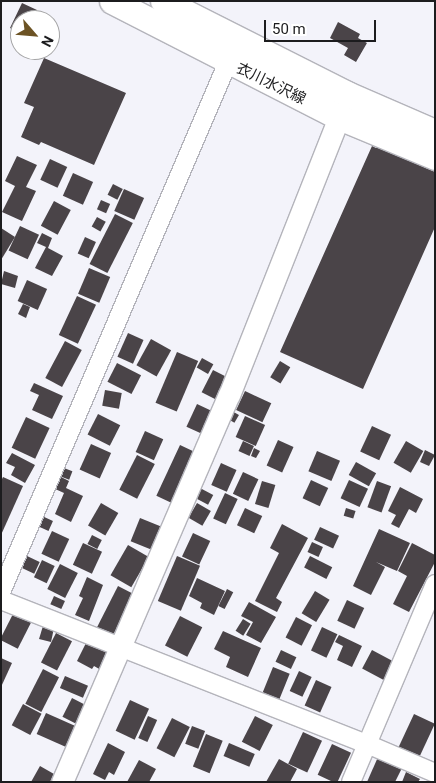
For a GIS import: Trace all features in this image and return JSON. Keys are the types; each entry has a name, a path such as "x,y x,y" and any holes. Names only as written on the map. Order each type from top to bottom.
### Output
{"main road":[{"name":"衣川水沢線","path":"112,1 228,62 339,117 435,156"},
{"name":"衣川水沢線","path":"163,1 347,94 435,132"}],"street":[{"path":"1,592 228,62"},
{"path":"62,782 229,395 339,117"},
{"path":"351,782 435,584"},
{"path":"1,600 367,744 435,773"}],"building":[{"path":"22,3 37,10 19,10"},
{"path":"338,22 360,34 358,38 367,43 356,62 344,55 348,48 330,38"},
{"path":"43,60 49,60 126,93 94,165 41,142 39,145 21,137 34,107 24,103"},
{"path":"372,146 376,148 377,146 435,172 435,227 363,389 280,352"},
{"path":"17,156 37,165 26,187 36,191 22,221 2,212 15,186 5,181"},
{"path":"50,159 67,167 57,188 40,180"},
{"path":"73,173 93,182 83,205 63,196"},
{"path":"113,184 123,189 117,200 108,195"},
{"path":"124,189 144,198 134,220 114,211"},
{"path":"101,200 110,204 106,213 97,209"},
{"path":"54,201 71,210 58,235 41,226"},
{"path":"115,214 133,223 107,273 90,264"},
{"path":"97,217 106,222 100,231 92,227"},
{"path":"20,226 39,235 28,259 9,250"},
{"path":"1,228 15,237 1,260"},
{"path":"42,233 52,238 48,248 63,256 52,276 35,268 46,247 37,243"},
{"path":"85,237 96,242 89,258 78,253"},
{"path":"89,268 110,277 99,303 78,294"},
{"path":"4,271 18,276 15,288 1,284"},
{"path":"27,280 47,289 38,310 18,301"},
{"path":"77,296 96,305 78,344 59,335"},
{"path":"23,304 30,307 26,318 18,314"},
{"path":"128,333 144,340 133,364 117,357"},
{"path":"151,339 171,350 157,376 136,365"},
{"path":"65,341 82,350 62,387 45,378"},
{"path":"177,352 198,361 177,412 156,403"},
{"path":"202,358 213,364 208,374 197,368"},
{"path":"280,361 290,367 281,383 270,377"},
{"path":"117,363 141,375 132,394 107,382"},
{"path":"213,370 227,377 216,400 202,392"},
{"path":"34,383 63,396 52,419 32,410 39,395 30,391"},
{"path":"105,390 122,393 119,409 102,406"},
{"path":"245,391 271,403 262,422 236,410"},
{"path":"197,404 212,411 202,434 186,427"},
{"path":"232,411 239,415 234,423 228,419"},
{"path":"98,414 120,425 110,446 88,434"},
{"path":"245,416 265,425 256,446 236,437"},
{"path":"26,417 50,428 35,459 12,448"},
{"path":"372,426 391,435 379,460 360,451"},
{"path":"145,431 163,439 154,460 136,452"},
{"path":"278,440 294,447 282,472 267,466"},
{"path":"243,441 254,446 249,456 239,451"},
{"path":"406,441 423,451 411,473 394,463"},
{"path":"91,444 111,453 100,479 80,470"},
{"path":"180,445 195,452 172,503 156,496"},
{"path":"254,448 260,451 256,458 251,456"},
{"path":"425,450 435,455 429,466 420,462"},
{"path":"317,451 340,461 331,481 308,471"},
{"path":"12,453 35,465 25,483 11,475 15,467 6,463"},
{"path":"137,455 155,464 137,499 119,490"},
{"path":"356,462 376,473 369,486 349,475"},
{"path":"221,463 237,470 227,492 211,485"},
{"path":"64,468 72,471 69,480 61,476"},
{"path":"243,472 258,479 248,501 233,494"},
{"path":"59,476 69,481 66,488 83,496 71,522 55,514 64,493 53,488"},
{"path":"3,477 23,486 1,535 1,481"},
{"path":"311,480 328,488 320,506 303,498"},
{"path":"349,480 368,489 360,507 341,498"},
{"path":"262,481 275,485 268,508 255,504"},
{"path":"377,481 391,486 382,512 367,507"},
{"path":"400,487 423,499 416,513 409,509 399,528 391,524 396,515 388,511"},
{"path":"200,488 213,495 208,505 195,498"},
{"path":"225,493 238,499 226,524 213,518"},
{"path":"101,503 118,513 105,536 88,526"},
{"path":"197,503 211,511 202,526 189,518"},
{"path":"245,508 262,516 254,533 237,525"},
{"path":"346,508 356,511 353,519 344,516"},
{"path":"42,516 53,521 48,531 38,526"},
{"path":"140,518 160,526 151,549 131,541"},
{"path":"282,524 308,538 276,598 282,602 277,612 255,601 279,553 270,548"},
{"path":"320,527 339,536 333,549 314,540"},
{"path":"379,529 410,543 397,571 376,562 385,567 371,595 353,586"},
{"path":"52,531 69,539 59,562 41,554"},
{"path":"193,533 210,541 199,565 182,557"},
{"path":"92,535 102,540 97,549 87,544"},
{"path":"312,542 323,547 318,557 308,552"},
{"path":"83,543 102,552 92,574 73,565"},
{"path":"412,543 435,555 435,562 409,612 393,604 407,576 398,571"},
{"path":"128,545 149,557 131,587 110,575"},
{"path":"27,556 40,562 34,574 22,568"},
{"path":"177,556 200,566 181,611 158,601"},
{"path":"310,556 332,567 326,579 304,568"},
{"path":"42,560 55,566 47,583 34,577"},
{"path":"60,564 78,573 65,598 47,589"},
{"path":"87,577 103,585 89,621 75,615 83,598 79,596"},
{"path":"197,578 225,591 214,615 200,608 202,603 189,596"},
{"path":"118,586 134,594 112,638 96,630"},
{"path":"227,589 233,592 225,609 218,606"},
{"path":"315,591 330,600 316,622 302,613"},
{"path":"54,596 65,601 61,609 50,604"},
{"path":"347,600 364,608 354,629 337,621"},
{"path":"249,602 276,617 261,643 246,635 253,622 241,616"},
{"path":"14,612 32,621 18,649 1,640"},
{"path":"180,616 202,627 187,657 165,645"},
{"path":"296,617 312,625 302,646 286,637"},
{"path":"243,619 251,624 243,636 236,631"},
{"path":"43,626 54,628 51,642 39,639"},
{"path":"322,627 337,634 326,658 311,651"},
{"path":"223,631 261,648 248,677 226,667 230,657 214,649"},
{"path":"56,633 72,641 57,671 41,662"},
{"path":"339,635 362,646 352,667 337,660 343,646 335,642"},
{"path":"88,639 111,651 101,670 94,666 92,669 77,661"},
{"path":"281,650 296,657 291,669 276,662"},
{"path":"372,650 395,662 385,681 362,669"},
{"path":"1,658 12,663 1,687"},
{"path":"273,667 290,674 278,702 262,695"},
{"path":"43,669 59,677 41,712 25,704"},
{"path":"299,671 312,677 302,697 290,691"},
{"path":"65,676 88,686 83,698 60,688"},
{"path":"316,680 332,687 320,712 305,706"},
{"path":"72,698 88,706 79,725 62,717"},
{"path":"130,700 149,709 135,740 116,731"},
{"path":"23,704 42,714 30,735 12,725"},
{"path":"46,713 77,727 68,748 37,734"},
{"path":"414,714 435,724 419,758 398,748"},
{"path":"148,716 157,720 147,742 138,738"},
{"path":"255,716 273,725 260,751 242,742"},
{"path":"172,718 190,727 174,757 157,748"},
{"path":"192,726 205,731 198,749 185,744"},
{"path":"303,732 322,741 307,773 288,764"},
{"path":"206,734 223,741 210,773 193,766"},
{"path":"108,743 125,752 114,775 109,772 105,780 93,774"},
{"path":"229,743 255,754 249,767 224,756"},
{"path":"332,744 351,753 337,782 333,782 318,775"},
{"path":"378,757 402,768 395,782 367,782"},
{"path":"279,759 297,769 290,782 266,782"},
{"path":"139,760 156,769 149,782 127,782"},
{"path":"40,766 54,774 50,782 31,782"},
{"path":"406,772 420,779 418,782 402,782"}]}
